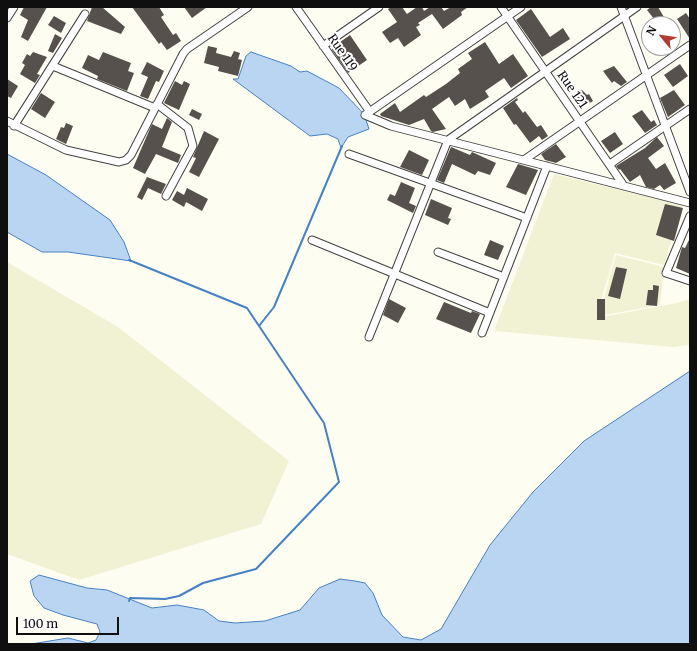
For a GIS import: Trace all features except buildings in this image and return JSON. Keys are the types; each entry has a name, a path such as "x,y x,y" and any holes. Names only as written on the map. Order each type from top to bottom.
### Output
{"street":[{"path":"7,18 14,7"},
{"path":"7,121 14,126 66,150 119,162 126,160 131,155 178,62 187,49 248,7"},
{"name":"Rue 119","path":"296,7 367,114"},
{"path":"323,46 379,7"},
{"name":"Rue 121","path":"501,7 624,186"},
{"path":"521,7 367,114 391,126 690,204"},
{"path":"621,7 690,192"},
{"path":"369,337 448,140 636,7"},
{"path":"14,126 85,14"},
{"path":"524,160 690,45"},
{"path":"53,66 156,106 188,128 193,146 166,196"},
{"path":"610,164 690,109"},
{"path":"349,154 527,218"},
{"path":"482,333 547,166"},
{"path":"690,216 666,273 690,281"},
{"path":"312,240 490,313"},
{"path":"438,252 504,277"}],"green space":[{"path":"554,174 682,205 664,265 615,253 596,318 677,303 690,299 690,345 673,347 494,331"},
{"path":"616,255 664,267 660,305 599,316"},
{"path":"7,262 118,327 289,461 261,524 79,580 7,554"}],"water":[{"path":"251,52 291,66 300,72 307,71 339,88 364,114 369,129 348,137 341,148 338,139 327,134 310,136 233,79 238,79 246,56"},
{"path":"7,154 46,175 110,220 124,242 131,261 68,252 42,252 7,232"},
{"path":"690,371 690,644 31,644 68,638 88,643 96,640 100,632 97,624 63,615 44,608 34,596 30,581 39,575 87,588 107,590 152,608 177,605 204,610 219,621 235,623 265,621 300,610 319,588 340,579 355,581 365,583 373,593 382,615 403,637 421,640 441,629 490,545 533,492 584,441"}],"waterway":[{"path":"259,326 274,307 342,146"},
{"path":"129,260 247,308 324,423 339,482 256,569 203,583 179,596 165,599 130,598 129,601"}]}
